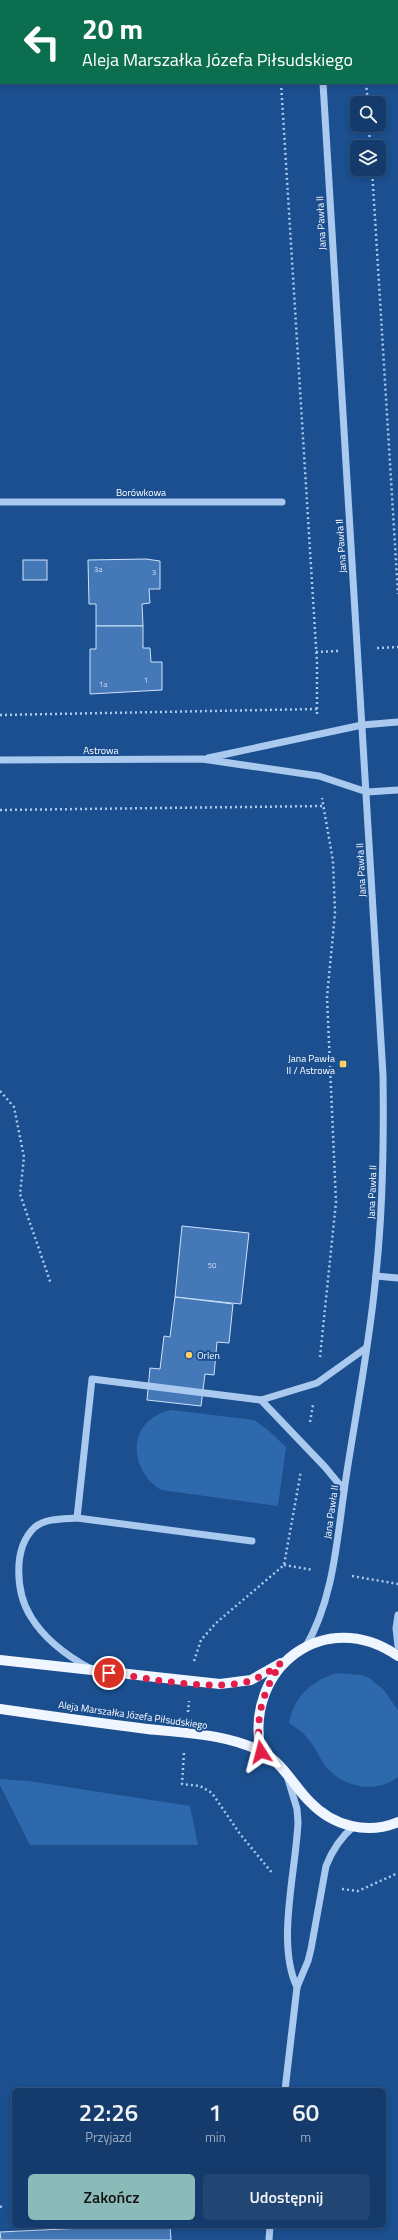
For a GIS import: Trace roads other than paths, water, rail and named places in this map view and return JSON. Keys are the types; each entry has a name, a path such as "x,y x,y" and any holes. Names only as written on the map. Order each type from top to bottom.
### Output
{"main road":[{"path":"0,1660 96,1672 220,1684 251,1680 316,1642 348,1638 377,1644 398,1656"},
{"path":"261,1752 258,1732 259,1715 265,1692 281,1663"},
{"name":"Aleja Marszałka Józefa Piłsudskiego","path":"0,1709 217,1738 261,1752 284,1769 309,1801 322,1813 340,1823 353,1827 376,1828 398,1822"}],"street":[{"name":"Jana Pawła II","path":"305,1648 314,1632 328,1590 376,1276 383,1161 383,1075 323,84"},
{"name":"Borówkowa","path":"0,502 282,502"},
{"name":"Astrowa","path":"202,759 362,724 398,722"},
{"name":"Astrowa","path":"0,760 202,759 318,776 366,792 398,790"},
{"path":"376,1276 398,1278"},
{"path":"77,1518 92,1379 261,1400 317,1383 366,1348"},
{"path":"261,1400 325,1467 344,1490"},
{"path":"96,1672 73,1658 49,1640 30,1616 20,1590 20,1563 23,1544 36,1527 55,1519 77,1518 252,1541"},
{"path":"398,1615 396,1628 398,1646"},
{"path":"284,1769 295,1802 298,1822 287,1938 288,1963 297,1987"},
{"path":"285,2088 297,1987 308,1962 326,1866 331,1853 344,1834 353,1827"},
{"path":"269,2240 270,2228"}],"place":[{"name":"Jana Pawła II / Astrowa","path":"343,1064"},
{"name":"Orlen","path":"189,1355"}]}
